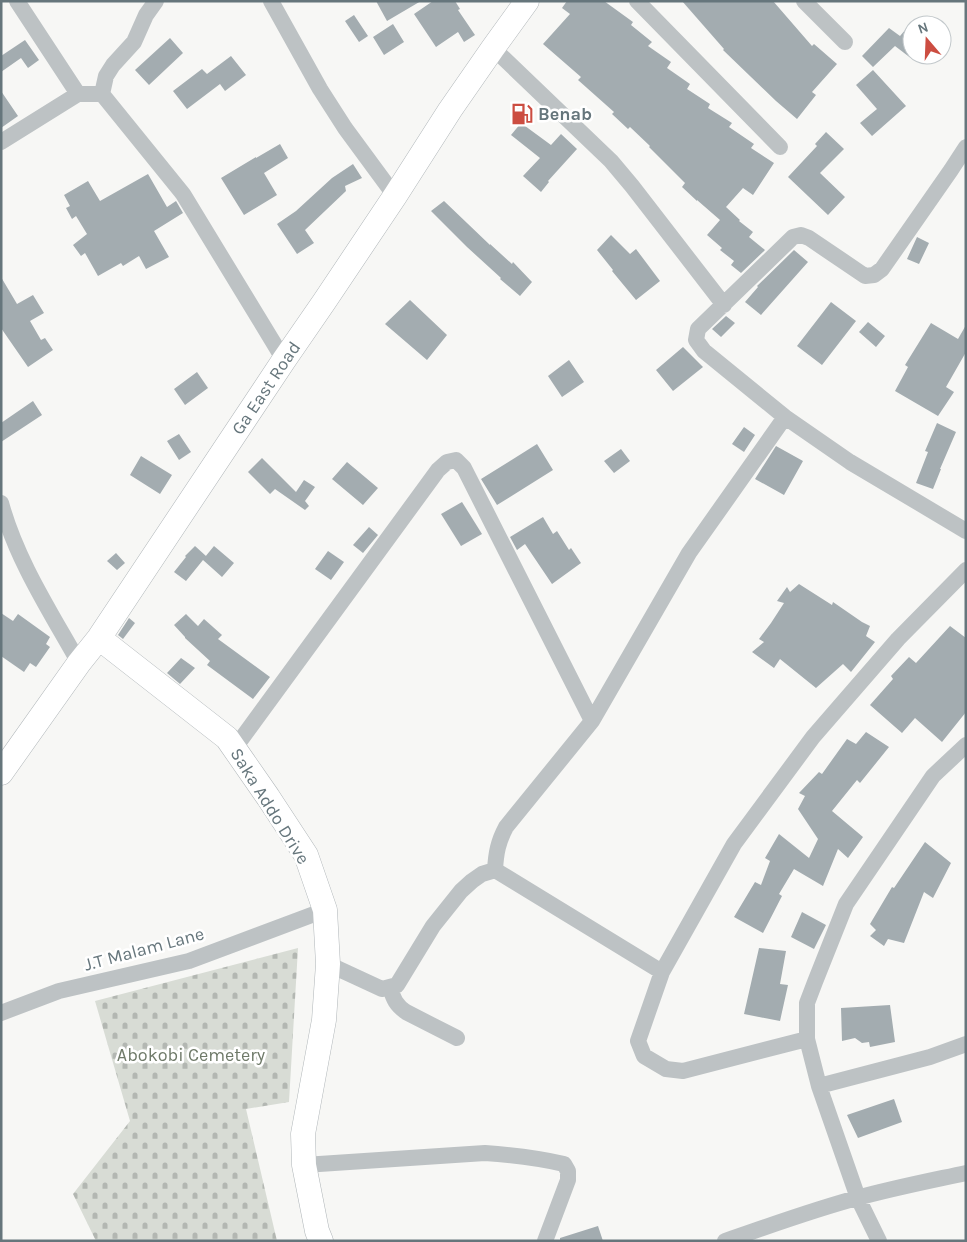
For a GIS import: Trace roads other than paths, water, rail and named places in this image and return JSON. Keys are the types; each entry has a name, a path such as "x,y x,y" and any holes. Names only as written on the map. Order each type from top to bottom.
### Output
{"street":[{"path":"18,1 78,94"},
{"path":"102,94 106,76 113,65 134,42 146,15 156,1"},
{"path":"271,1 320,89 345,128 396,196"},
{"name":"Ga East Road","path":"1,773 99,638 396,196 450,110 527,1"},
{"path":"637,1 780,147"},
{"path":"804,1 845,42"},
{"path":"493,48 611,161 724,305"},
{"path":"1,142 78,94 102,94"},
{"path":"102,94 183,194 284,360"},
{"path":"966,147 882,269 874,276 865,276 810,238 801,235 793,237 698,329 696,340 704,351 785,417 850,462 966,531"},
{"path":"495,870 499,841 506,827 592,721 689,554 785,417"},
{"path":"234,749 438,470 447,462 456,460 469,477 592,721"},
{"path":"1,503 23,562 79,663"},
{"path":"807,1040 682,1071 666,1069 644,1056 638,1041 662,972 734,844 813,736 898,639 966,570"},
{"name":"Saka Addo Drive","path":"99,638 226,738 306,856 325,910 328,964 324,1020 303,1134 304,1165 317,1231 321,1241"},
{"path":"879,1241 858,1198 819,1086 807,1040 807,1003 846,904 933,776 966,745"},
{"path":"328,964 382,989 397,985 433,926 461,891 482,874 495,870 662,972"},
{"name":"J.T Malam Lane","path":"1,1013 59,991 189,961 325,910"},
{"path":"390,988 399,1007 457,1038"},
{"path":"819,1086 930,1057 966,1044"},
{"path":"304,1165 486,1153 528,1157 564,1164 568,1171 568,1180 545,1241"},
{"path":"725,1241 858,1198 966,1173"}],"place":[{"name":"Benab","path":"522,114"}],"park label":[{"name":"Abokobi Cemetery","path":"191,1055"}]}
